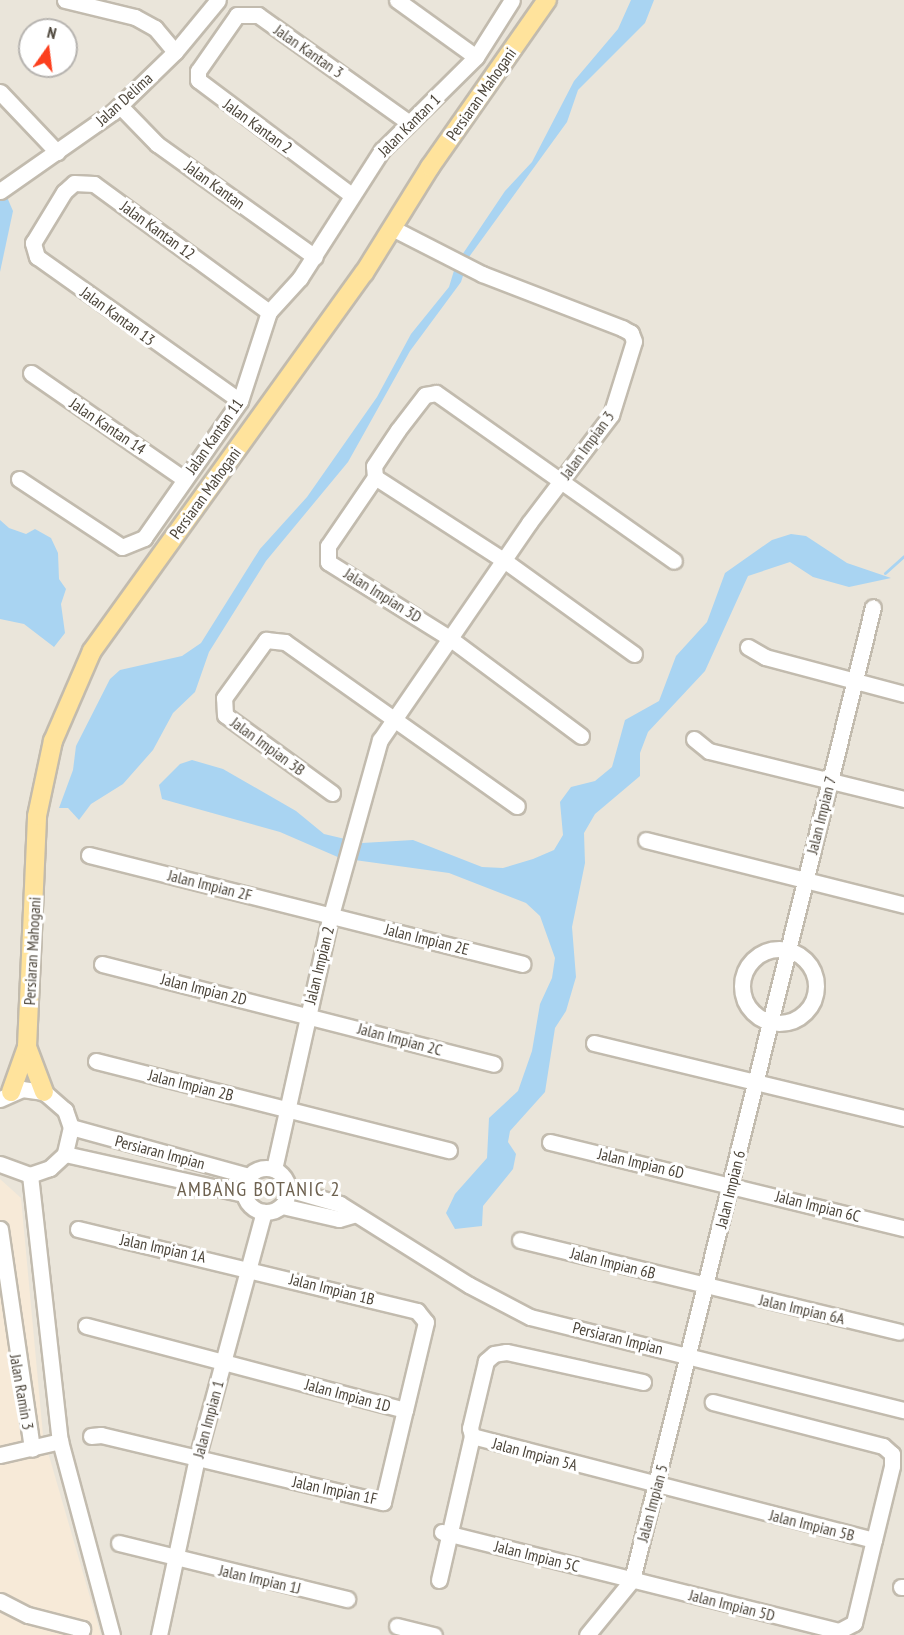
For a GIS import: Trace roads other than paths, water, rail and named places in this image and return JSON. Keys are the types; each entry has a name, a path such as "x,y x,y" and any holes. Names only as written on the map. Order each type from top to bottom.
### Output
{"main road":[{"name":"Persiaran Mahogani","path":"27,1047 37,816 53,741 92,651 394,228 430,167 547,0"},
{"path":"27,1047 44,1092"},
{"path":"6,1095 27,1047"}],"street":[{"path":"64,0 135,17 155,27 175,52"},
{"name":"Jalan Delima","path":"0,192 120,106 175,52 218,0"},
{"path":"397,0 476,57"},
{"name":"Jalan Kantan 1","path":"315,257 350,194 408,122 476,57 512,0"},
{"name":"Jalan Kantan 3","path":"216,47 237,15 258,15 408,122"},
{"name":"Jalan Kantan 2","path":"216,47 198,72 203,87 350,194"},
{"path":"0,92 57,152"},
{"name":"Jalan Kantan","path":"120,106 157,144 315,257"},
{"name":"Jalan Kantan 12","path":"50,213 74,183 94,184 268,312"},
{"name":"Jalan Kantan 13","path":"50,213 33,243 38,257 240,401"},
{"name":"Jalan Impian 3","path":"372,761 396,718 562,480 611,415 627,373 634,336 482,274 394,228"},
{"name":"Jalan Kantan 11","path":"19,478 122,548 133,546 158,521 184,479 240,401 268,312 315,257"},
{"name":"Jalan Kantan 14","path":"31,374 184,479"},
{"path":"634,654 505,561 375,477 374,466 425,395 436,393 674,561"},
{"name":"Jalan Impian 3D","path":"375,477 328,546 328,562 451,639"},
{"name":"Jalan Impian 7","path":"770,1022 873,607"},
{"path":"451,639 581,736"},
{"name":"Jalan Impian 3B","path":"332,794 225,716 224,698 266,640 285,642 396,718"},
{"path":"748,646 765,657 904,694"},
{"path":"396,718 517,806"},
{"path":"694,740 710,751 904,799"},
{"name":"Jalan Impian 2","path":"273,1169 331,915 372,761"},
{"path":"645,840 904,904"},
{"name":"Jalan Impian 2F","path":"89,855 331,915"},
{"name":"Jalan Impian 2E","path":"331,915 523,964"},
{"path":"788,949 813,970 816,993 799,1017 770,1022 749,1008 743,978 761,953 788,949"},
{"name":"Jalan Impian 2D","path":"102,964 307,1014"},
{"name":"Jalan Impian 2C","path":"307,1014 493,1064"},
{"name":"Jalan Impian 6","path":"688,1356 770,1022"},
{"path":"594,1043 904,1118"},
{"name":"Jalan Impian 2B","path":"96,1061 449,1149"},
{"path":"0,1164 30,1175 50,1168 65,1154 71,1127 65,1110 44,1092 6,1095"},
{"name":"Persiaran Impian","path":"71,1127 249,1176"},
{"name":"Jalan Impian 6D","path":"550,1142 731,1184"},
{"path":"143,1172 149,1149"},
{"name":"Persiaran Impian","path":"65,1154 244,1194"},
{"path":"175,1180 180,1158"},
{"path":"282,1206 288,1188 284,1177 273,1169 258,1170 249,1176 244,1194 249,1204 264,1212 282,1206 339,1219 353,1215"},
{"path":"30,1175 60,1441 112,1635"},
{"name":"Jalan Impian 6C","path":"731,1184 904,1228"},
{"name":"Persiaran Impian","path":"288,1188 340,1204 353,1215 507,1307 688,1356 904,1410"},
{"name":"Jalan Impian 1","path":"158,1632 197,1458 264,1212"},
{"name":"Jalan Ramin 3","path":"0,1228 32,1449"},
{"name":"Jalan Impian 1A","path":"78,1229 248,1268"},
{"name":"Jalan Impian 6B","path":"520,1240 706,1286"},
{"name":"Jalan Impian 1B","path":"248,1268 417,1311"},
{"name":"Jalan Impian 6A","path":"706,1286 899,1332"},
{"name":"Jalan Impian 1D","path":"86,1326 405,1410 426,1322 417,1311"},
{"name":"Jalan Impian 5A","path":"643,1382 506,1352 494,1354 486,1361 470,1428 472,1436 657,1486"},
{"name":"Jalan Impian 5","path":"587,1635 632,1580 688,1356"},
{"name":"Jalan Impian 5B","path":"657,1486 874,1540 892,1466 891,1454 883,1446 713,1402"},
{"name":"Jalan Impian 1F","path":"197,1458 383,1502 405,1410"},
{"path":"91,1436 197,1458"},
{"path":"439,1580 446,1533 472,1436"},
{"path":"0,1455 60,1441"},
{"name":"Jalan Impian 5C","path":"446,1533 632,1580"},
{"name":"Jalan Impian 5D","path":"632,1580 839,1631 854,1623 874,1540"},
{"name":"Jalan Impian 1J","path":"119,1544 346,1599"},
{"path":"0,1601 28,1615 81,1632"},
{"path":"397,1626 434,1635"}],"water":[{"path":"631,0 654,0 645,23 578,90 567,122 469,257 461,282 410,351 348,462 266,561 209,652 195,692 173,713 153,750 123,784 91,804 79,820 68,808 59,808 73,770 76,746 110,679 120,670 182,656 201,643 260,549 307,497 377,397 411,334 449,287 456,264 505,191 532,162 574,81 618,29"},
{"path":"0,181 13,211 0,272"},
{"path":"0,520 9,528 26,534 35,529 51,538 58,553 59,579 66,589 61,604 65,633 54,647 24,624 0,619"},
{"path":"791,534 806,536 847,563 891,578 849,587 813,577 790,562 748,576 705,671 648,732 640,753 640,776 595,814 584,833 585,863 572,927 576,977 566,1011 555,1028 545,1092 510,1131 508,1142 516,1154 513,1169 483,1206 482,1226 455,1229 446,1213 455,1194 487,1158 489,1118 518,1091 532,1051 540,1004 552,978 555,958 540,916 526,903 449,873 340,858 280,832 162,799 159,785 180,764 192,760 223,769 296,811 324,834 362,843 413,840 482,867 503,868 533,859 554,850 563,835 560,802 571,787 595,781 612,767 625,720 659,701 676,656 707,622 725,573 772,540"}],"waterway":[{"path":"885,573 904,556"}],"district":[{"name":"AMBANG BOTANIC 2","path":"259,1189"}]}
